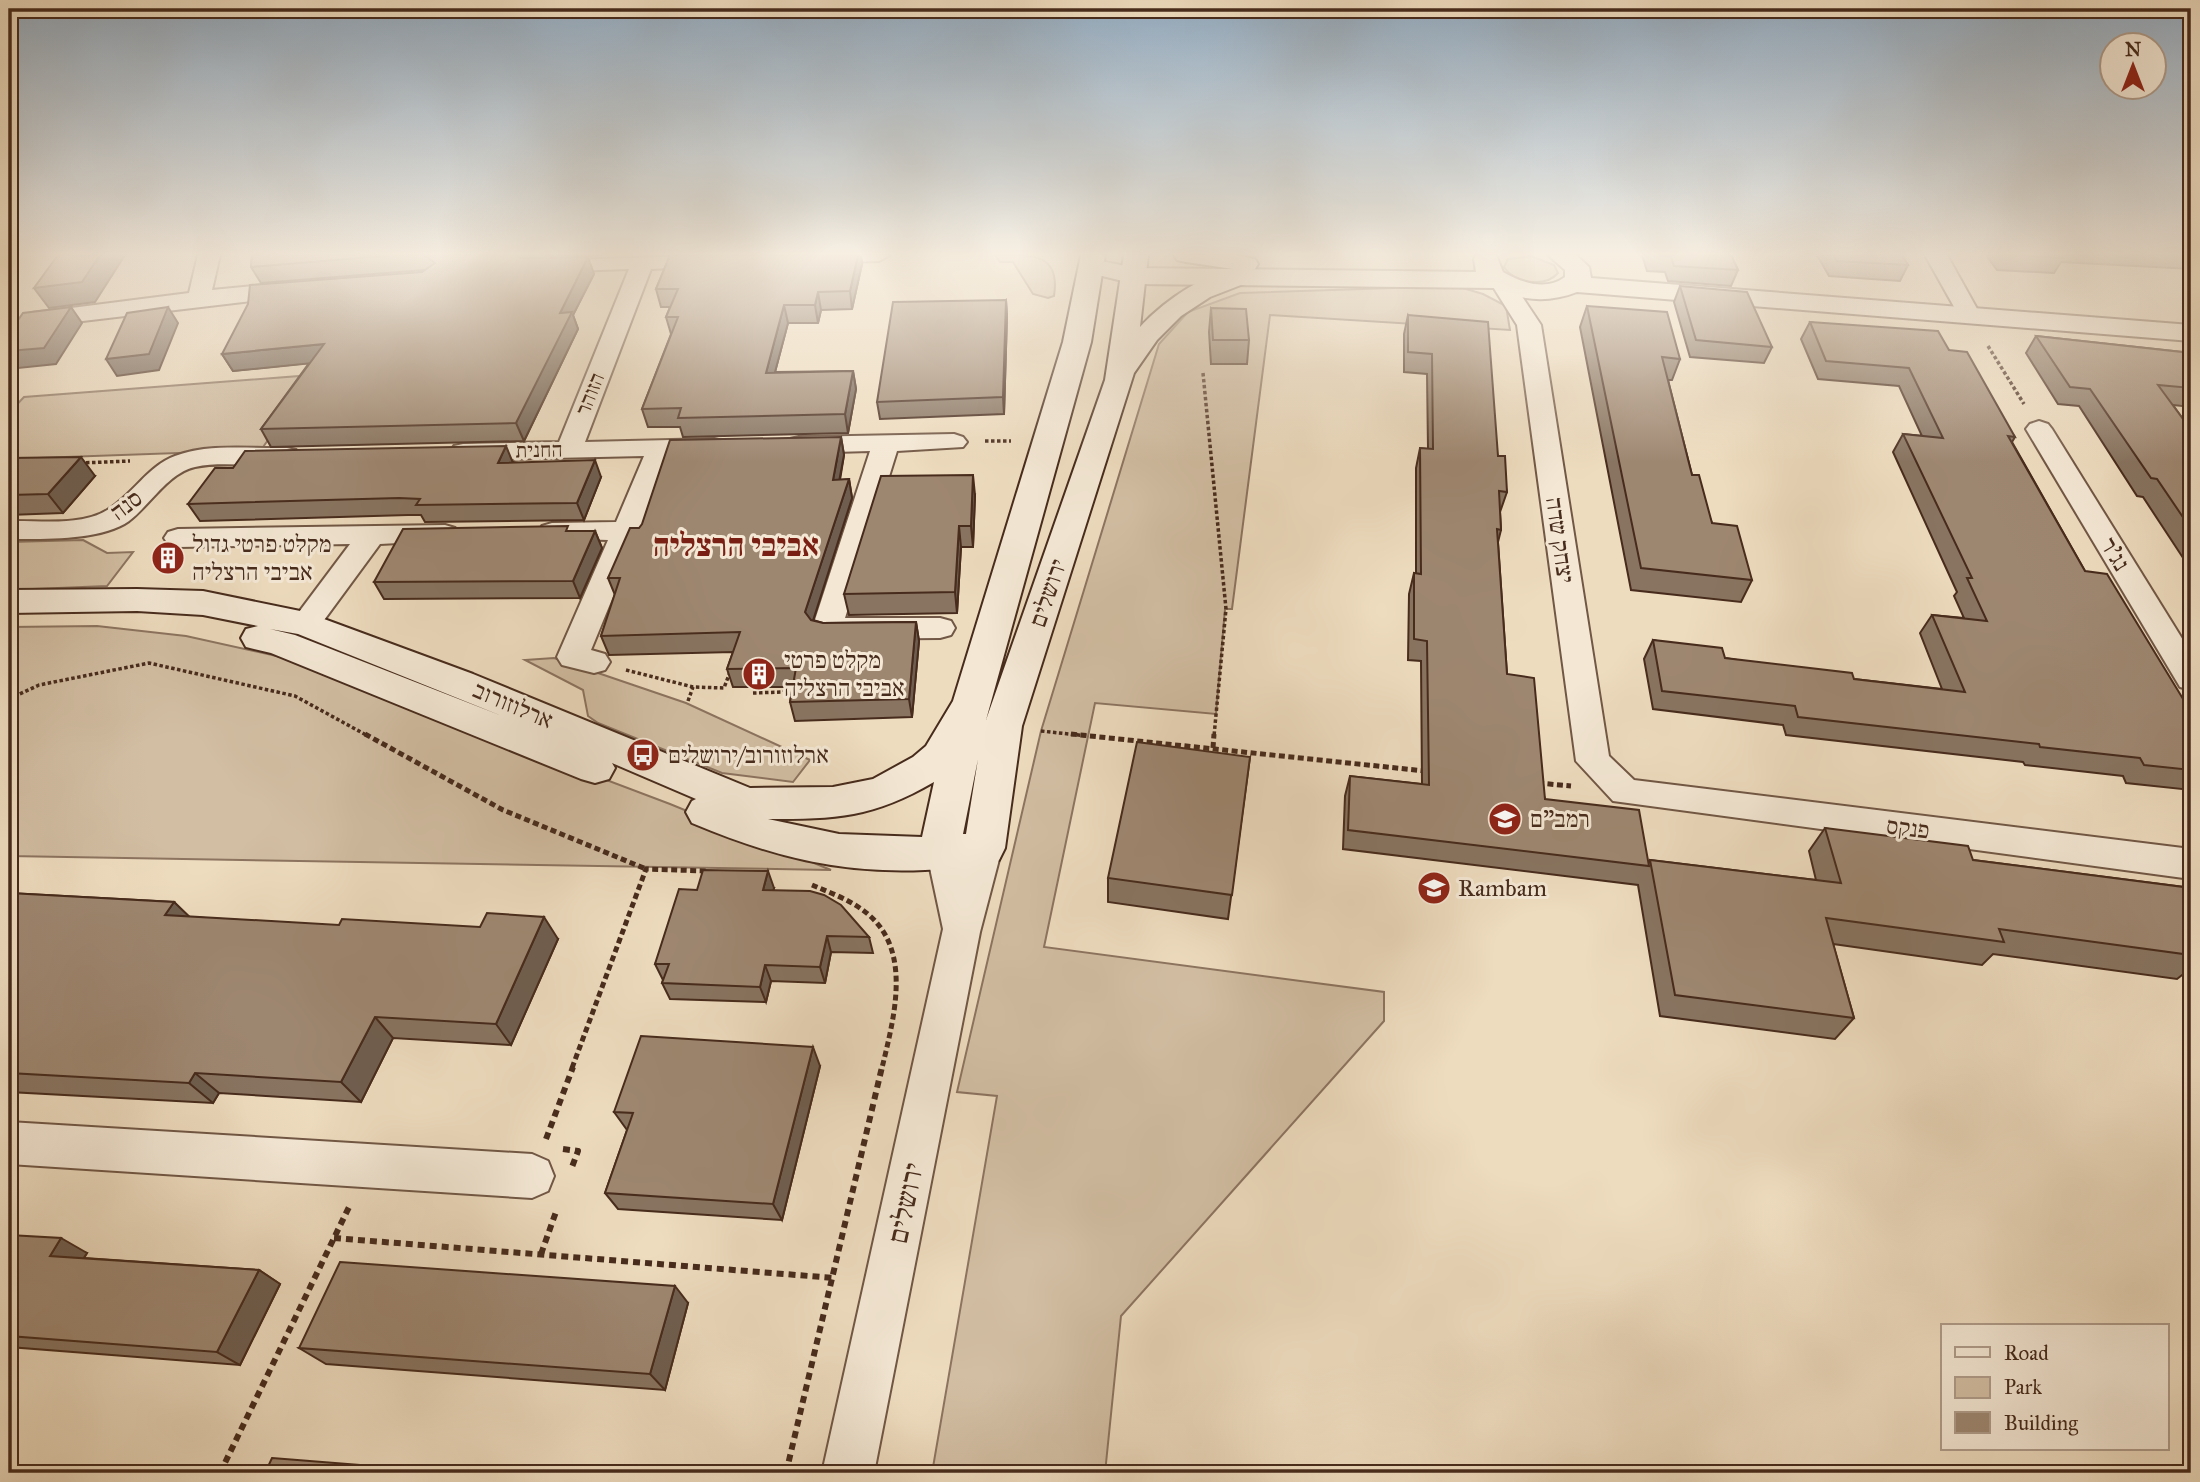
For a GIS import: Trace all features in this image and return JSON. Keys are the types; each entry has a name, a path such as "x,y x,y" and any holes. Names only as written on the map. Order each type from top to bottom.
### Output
{"main road":[{"name":"ירושלים","path":"971,702 1080,324"},
{"name":"ירושלים","path":"984,848 1003,726 1119,380 1127,324"},
{"path":"1119,380 1146,332 1155,324"},
{"path":"2076,324 2191,333"},
{"name":"ארלוזורוב","path":"9,602 137,600 203,603 305,624 460,683 747,804 833,803 886,791 927,768 940,755 971,702"},
{"name":"ארלוזורוב","path":"9,622 103,621 182,626 282,643 789,842 828,850 943,846"},
{"path":"943,846 971,702"},
{"path":"747,804 943,846 984,848"}],"street":[{"name":"הזוהר","path":"569,449 618,324"},
{"name":"יצחק שדה","path":"1528,324 1593,761 1625,792"},
{"name":"נג'ר","path":"2039,429 2191,679"},
{"path":"780,445 954,442"},
{"path":"886,443 827,629 940,628"},
{"name":"החנית","path":"444,453 740,446"},
{"path":"594,662 573,657 661,448"},
{"path":"193,459 318,456"},
{"name":"סנה","path":"9,530 78,528 108,520 118,516 167,471 193,459"},
{"path":"519,533 626,531"},
{"path":"178,538 466,533"},
{"path":"305,624 372,535"},
{"name":"פנקס","path":"1625,792 2191,864"},
{"name":"ירושלים","path":"943,846 961,932"},
{"name":"ירושלים","path":"848,1473 961,932 984,848"},
{"path":"9,1143 532,1176"}],"path":[{"path":"1975,324 2039,429"},
{"path":"1203,373 1226,609 1213,748"},
{"path":"75,463 193,459"},
{"path":"594,662 693,687 724,688 732,667"},
{"path":"9,699 39,685 149,663 295,695 503,810 646,869 711,871"},
{"path":"753,693 785,692 789,679"},
{"path":"688,701 693,687"},
{"path":"1003,726 1432,771"},
{"path":"1528,782 1625,792"},
{"path":"532,1176 646,869"},
{"path":"786,1473 897,1003 895,961 882,924 855,903 803,881"},
{"path":"220,1473 368,1167"},
{"path":"334,1238 834,1278"}],"green space":[{"path":"1177,324 1269,324 1232,609 1225,609 1216,714 1095,703 1044,947 1384,992 1384,1021 1121,1316 1105,1473 932,1473 997,1096 957,1092 1041,731 1159,344"},
{"path":"1417,324 1509,324 1510,330"},
{"path":"313,375 261,450 9,459 9,413 24,397"},
{"path":"83,540 107,553 133,552 107,586 9,590 9,542"},
{"path":"97,626 186,636 281,657 670,804 831,870 9,856 9,826 17,815 9,815 9,627"},
{"path":"554,658 686,703 810,760 793,782 722,773 598,723 588,716 583,690 525,660"}],"building":[{"path":"15,324 60,324 44,348 9,351 9,333"},
{"path":"122,324 161,324 149,354 106,359"},
{"path":"238,324 566,324 516,423 261,429 324,344 222,354"},
{"path":"675,324 779,324 766,373 853,371 845,414 678,418 681,408 642,409"},
{"path":"889,324 1005,324 1003,397 877,402"},
{"path":"1212,324 1247,324 1249,340 1213,340"},
{"path":"1408,324 1488,324 1498,456 1505,456 1507,492 1499,491 1501,530 1497,529 1507,674 1534,678 1545,799 1639,810 1649,866 1348,830 1350,776 1429,785 1427,641 1414,639 1414,573 1421,574 1420,448 1433,449 1432,354 1408,352"},
{"path":"1591,324 1670,324 1680,359 1662,357 1692,475 1699,475 1712,523 1737,526 1752,580 1641,568"},
{"path":"1691,324 1762,324 1772,347 1696,340"},
{"path":"1811,324 1938,331 1949,350 1967,352 2015,437 2008,436 2085,571 2107,574 2191,712 2191,770 2144,765 2140,758 2040,747 2039,744 1798,717 1795,706 1662,691 1653,640 1722,648 1725,658 1852,673 1854,679 1965,692 1932,615 1987,621 1967,578 1972,578 1903,434 1943,438 1909,368 1826,361"},
{"path":"2036,336 2191,353 2191,388 2158,385 2191,430 2191,529 2157,479 2151,478 2090,389 2070,387"},
{"path":"841,437 833,480 849,479 805,612 811,620 823,623 916,622 909,699 790,702 796,668 727,669 740,632 601,636 620,578 608,578 630,528 639,528 642,524 670,440"},
{"path":"506,446 498,463 595,460 577,503 416,505 420,499 399,498 188,504 215,468 233,468 245,451"},
{"path":"81,457 48,494 9,495 9,458"},
{"path":"973,475 971,526 959,526 955,592 844,594 881,476"},
{"path":"568,526 566,531 595,531 573,581 374,582 403,529"},
{"path":"1137,742 1250,757 1232,895 1108,878"},
{"path":"1825,828 1968,846 1973,860 2191,888 2191,955 1999,929 2004,942 1826,918 1854,1018 1675,995 1650,860 1841,883"},
{"path":"703,870 768,871 763,890 810,891 824,895 841,905 869,937 827,936 820,967 765,965 760,987 662,983 669,964 655,964 679,889 697,890"},
{"path":"9,893 174,902 165,915 339,925 342,919 480,927 487,913 544,917 496,1024 375,1017 341,1082 195,1073 189,1083 9,1073"},
{"path":"641,1036 813,1047 773,1204 605,1193 633,1113 614,1112"},
{"path":"9,1235 61,1238 50,1256 259,1270 217,1352 9,1336"},
{"path":"340,1262 675,1286 650,1374 299,1348"},
{"path":"272,1458 461,1473 265,1473"}],"place":[{"name":"מקלט פרטי גדול אביבי הרצליה","path":"168,558"},
{"name":"מקלט פרטי אביבי הרצליה","path":"759,674"},
{"name":"ארלוזורוב/ירושלים","path":"643,755"},
{"name":"רמב\"ם","path":"1505,819"},
{"name":"Rambam","path":"1434,888"}],"district":[{"name":"אביבי הרצליה","path":"736,545"}]}
